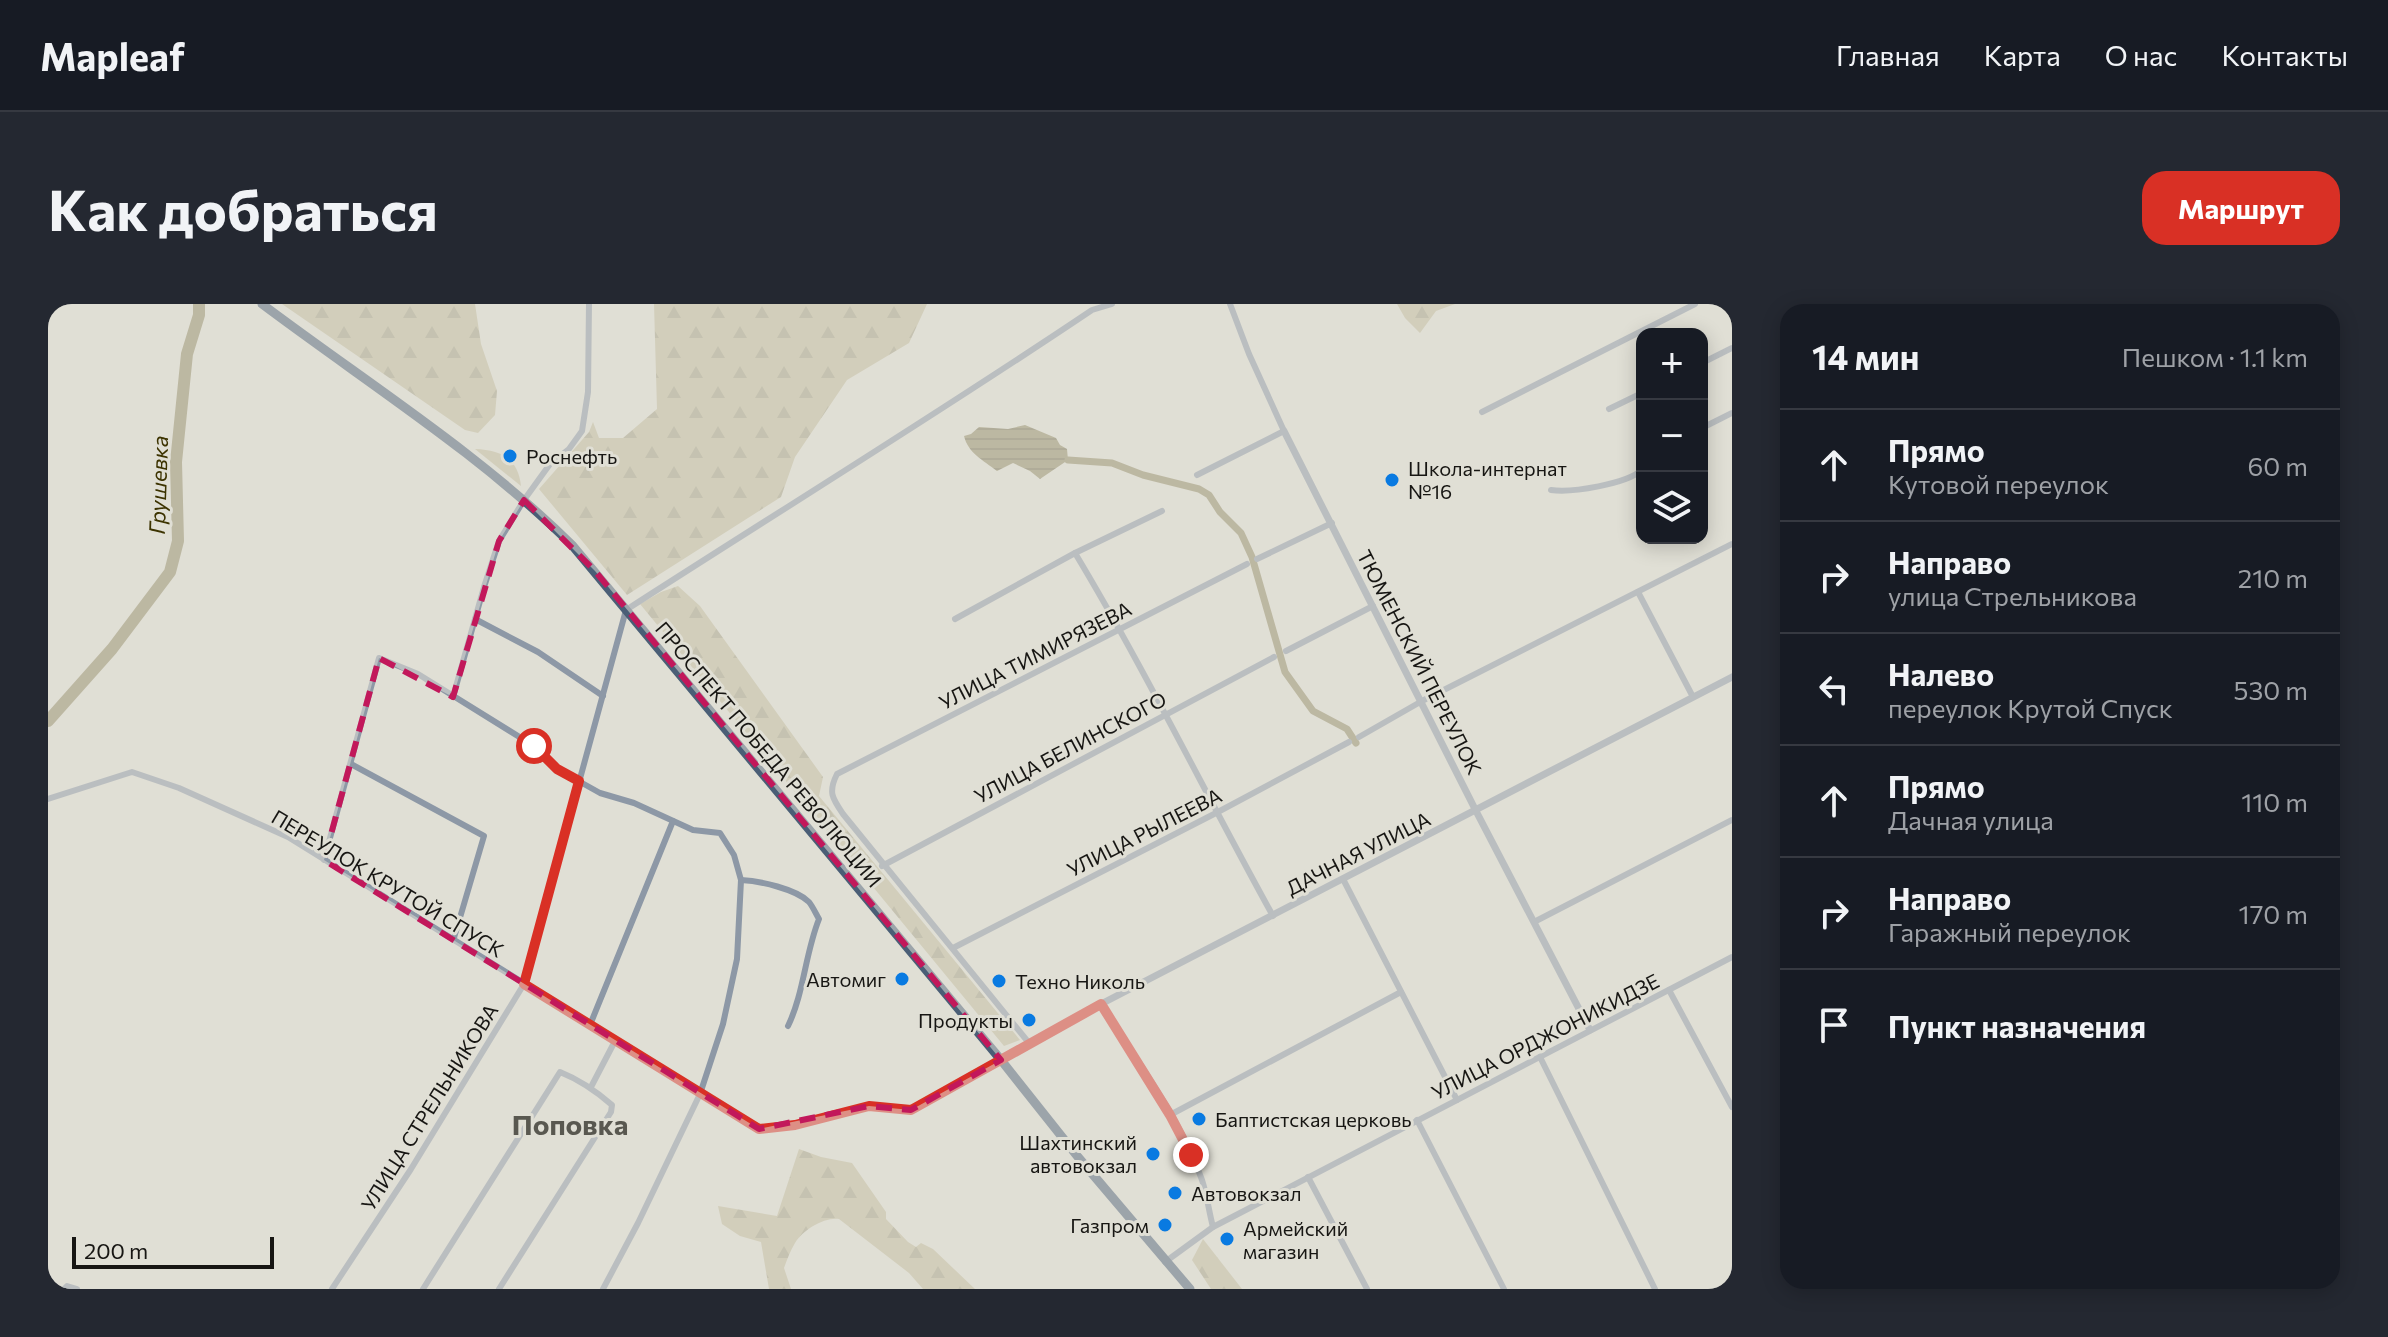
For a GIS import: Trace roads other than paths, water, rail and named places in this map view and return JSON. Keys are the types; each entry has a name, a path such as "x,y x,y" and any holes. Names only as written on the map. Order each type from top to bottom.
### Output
{"main road":[{"name":"ПРОСПЕКТ ПОБЕДА РЕВОЛЮЦИИ","path":"262,304 462,448 572,545 1190,1289"}],"street":[{"path":"453,697 499,541 550,464 569,449 582,431 588,392 589,304"},
{"path":"626,610 918,425 1092,310 1112,304"},
{"name":"ТЮМЕНСКИЙ ПЕРЕУЛОК","path":"1230,304 1284,431 1590,1030"},
{"path":"1482,412 1695,304"},
{"path":"1708,360 1732,348"},
{"path":"1609,409 1636,396"},
{"path":"1708,425 1732,413"},
{"path":"1197,475 1284,431"},
{"path":"1551,490 1611,483 1639,472"},
{"path":"955,619 1075,553 1162,511"},
{"path":"1257,559 1332,523"},
{"path":"1359,737 1422,701 1732,544"},
{"path":"1075,553 1121,628 1273,916"},
{"name":"УЛИЦА ТИМИРЯЗЕВА","path":"882,866 833,800 831,787 837,774 1247,564"},
{"path":"1638,592 1693,697"},
{"path":"1286,651 1373,606"},
{"name":"УЛИЦА СТРЕЛЬНИКОВА","path":"332,1289 411,1169 524,984 626,610"},
{"path":"475,619 538,652 603,696"},
{"name":"УЛИЦА БЕЛИНСКОГО","path":"882,866 1274,657"},
{"path":"324,860 379,658 418,674 534,746 557,769 600,793 634,803 693,830 720,833 734,855 741,880 737,959 723,1024 700,1094 603,1289"},
{"name":"ДАЧНАЯ УЛИЦА","path":"1001,1060 1101,1004 1732,677"},
{"name":"УЛИЦА РЫЛЕЕВА","path":"953,948 1349,742"},
{"path":"351,764 484,836 454,938"},
{"name":"ПЕРЕУЛОК КРУТОЙ СПУСК","path":"48,799 132,772 179,788 288,837 759,1129 795,1125 869,1106 911,1110 1001,1060"},
{"path":"1534,922 1732,820"},
{"path":"590,1025 673,821"},
{"path":"882,866 1029,1043"},
{"path":"1343,879 1457,1100"},
{"path":"741,880 765,883 797,894 810,903 819,919 788,1026"},
{"name":"УЛИЦА ОРДЖОНИКИДЗЕ","path":"1165,1262 1213,1227 1732,957"},
{"path":"1669,990 1728,1091 1732,1107"},
{"path":"1170,1115 1401,992"},
{"path":"1101,1004 1170,1115 1202,1181 1213,1227"},
{"path":"591,1087 615,1041"},
{"path":"1540,1057 1655,1289"},
{"path":"423,1289 560,1072 591,1087 612,1105 611,1112 499,1289"},
{"path":"1417,1120 1504,1289"},
{"path":"1308,1177 1367,1289"},
{"path":"64,1289 67,1286 77,1289"}],"waterway":[{"name":"Грушевка","path":"48,721 112,649 170,572 178,541 176,462 187,354 199,315 199,304"},
{"path":"1068,460 1112,463 1143,475 1199,489 1209,495 1220,512 1241,533 1252,557 1285,672 1313,711 1347,729 1356,743"}],"place":[{"name":"Роснефть","path":"510,456"},
{"name":"Школа-интернат №16","path":"1392,480"},
{"name":"Автомиг","path":"902,979"},
{"name":"Техно Николь","path":"999,981"},
{"name":"Продукты","path":"1029,1020"},
{"name":"Баптистская церковь","path":"1199,1119"},
{"name":"Шахтинский автовокзал","path":"1153,1154"},
{"name":"Автовокзал","path":"1175,1193"},
{"name":"Газпром","path":"1165,1225"},
{"name":"Армейский магазин","path":"1227,1239"}],"district":[{"name":"Поповка","path":"570,1124"}]}
